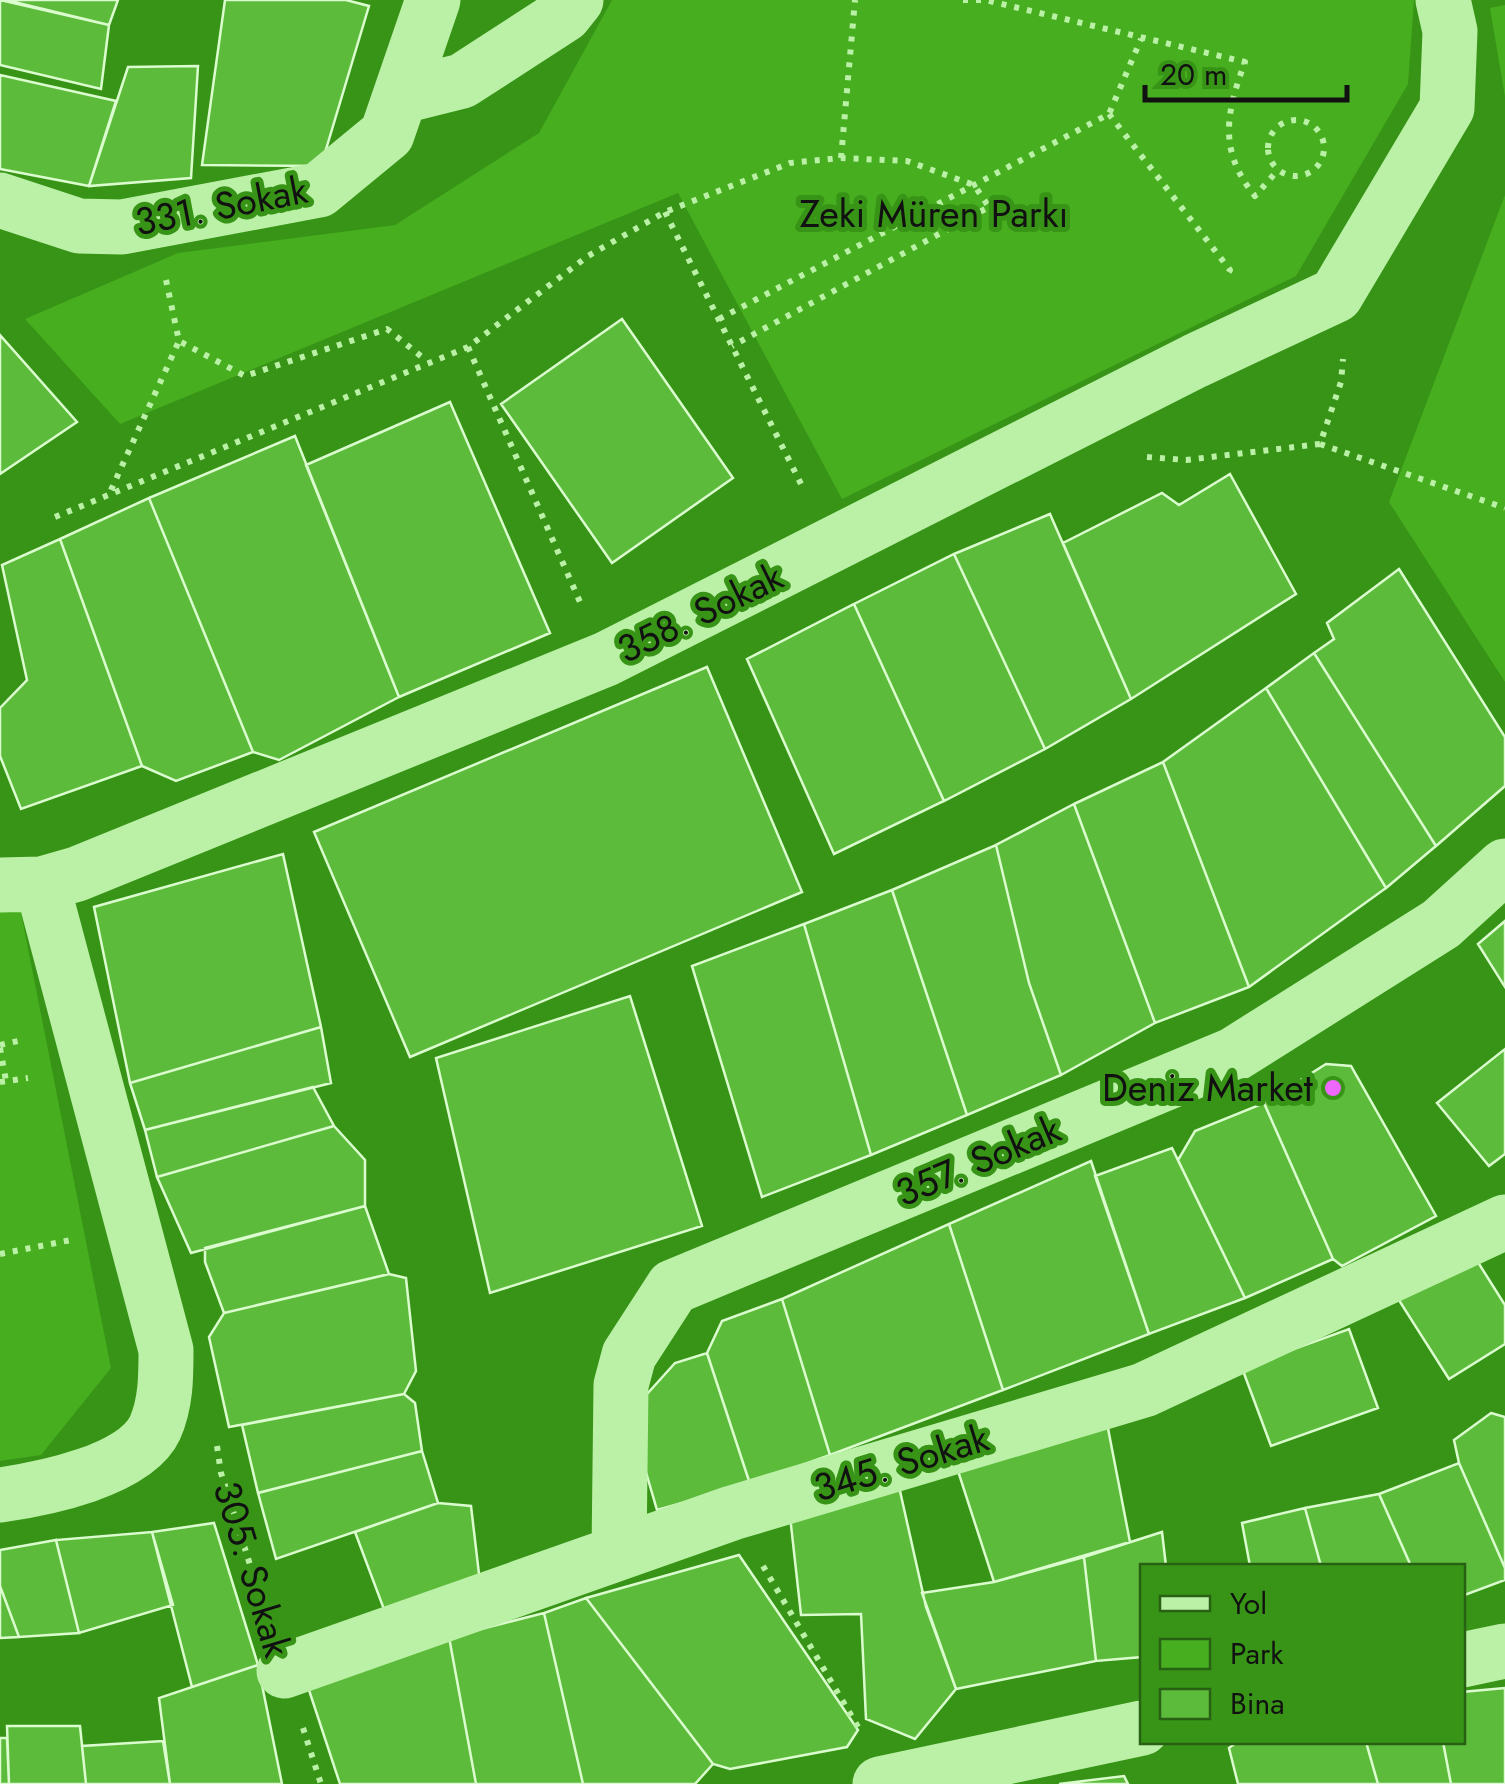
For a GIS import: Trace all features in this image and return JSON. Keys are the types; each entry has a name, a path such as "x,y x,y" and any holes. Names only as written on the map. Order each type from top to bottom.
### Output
{"street":[{"name":"331. Sokak","path":"0,200 80,226 122,227 319,190 388,134 433,0"},
{"path":"402,96 462,81 564,15 576,0"},
{"path":"1336,296 1447,108 1450,32 1444,0"},
{"name":"358. Sokak","path":"21,884 606,659 833,548 1195,362 1336,296"},
{"name":"357. Sokak","path":"619,1552 621,1385 630,1354 674,1288 1233,1055 1441,924 1505,866"},
{"path":"0,1495 46,1489 108,1468 154,1432 166,1390 166,1350 21,884"},
{"name":"345. Sokak","path":"284,1671 732,1513 1144,1390 1505,1222"},
{"path":"1465,1659 1505,1651"},
{"path":"888,1783 1140,1728"}],"path":[{"path":"841,158 855,0"},
{"path":"964,0 985,0 1246,62 1228,109 1235,171 1255,196 1277,171"},
{"path":"719,319 1109,114 1141,39"},
{"path":"1109,114 1230,270 1219,286"},
{"path":"1305,120 1321,133 1326,154 1315,170 1296,178 1277,171 1266,154 1270,134 1285,121 1305,120"},
{"path":"55,517 110,491 468,347 588,256 665,212 790,164 841,158 907,161 974,185 989,207 732,346"},
{"path":"665,212 833,548"},
{"path":"110,491 179,341 166,279 133,285 122,227"},
{"path":"1320,444 1341,382 1344,340 1336,296"},
{"path":"179,341 245,376 388,329 427,362"},
{"path":"468,347 606,659"},
{"path":"1140,456 1186,460 1320,444 1505,508"},
{"path":"0,1048 6,1080"},
{"path":"0,1254 130,1227"},
{"name":"305. Sokak","path":"216,1438 221,1473 321,1784"},
{"path":"732,1513 888,1783"}],"green space":[{"name":"Zeki Müren Parkı","path":"612,0 1414,0 1408,84 1296,276 842,499 678,193 120,424 25,319 178,253 395,225 539,133"},
{"path":"1505,5 1505,97 1490,8"},
{"path":"1505,195 1505,682 1389,502"},
{"path":"19,903 111,1368 41,1455 0,1461 0,904"}],"building":[{"path":"0,0 109,25 101,89 0,65"},
{"path":"6,0 118,0 109,25"},
{"path":"225,0 346,0 369,6 321,166 202,165"},
{"path":"198,66 191,178 89,186 128,67"},
{"path":"0,75 116,101 89,186 0,169"},
{"path":"622,319 733,478 612,563 501,404"},
{"path":"0,335 77,422 0,474"},
{"path":"450,402 550,633 399,697 306,465"},
{"path":"295,436 399,697 279,760 253,752 149,498"},
{"path":"1230,474 1296,594 1131,699 1063,543 1162,493 1179,505"},
{"path":"149,498 253,752 176,781 142,766 60,539"},
{"path":"1050,514 1131,699 1045,749 954,554"},
{"path":"60,539 142,766 21,809 0,756 0,708 27,680 2,565"},
{"path":"954,554 1045,749 944,801 854,604"},
{"path":"1399,569 1505,737 1505,786 1436,846 1314,653 1334,639 1327,623"},
{"path":"854,604 944,801 834,854 747,659"},
{"path":"1314,653 1436,846 1386,888 1266,688"},
{"path":"707,667 802,892 410,1057 314,832"},
{"path":"1266,688 1386,888 1249,987 1163,762"},
{"path":"1163,762 1249,987 1155,1023 1074,804"},
{"path":"1074,804 1155,1023 1061,1075 1029,983 996,845"},
{"path":"996,845 1029,983 1061,1075 967,1115 892,890"},
{"path":"283,854 321,1027 130,1083 94,907"},
{"path":"892,890 967,1115 871,1155 804,924"},
{"path":"1505,921 1505,987 1478,944"},
{"path":"804,924 871,1155 762,1197 692,966"},
{"path":"630,996 702,1226 490,1293 436,1058"},
{"path":"321,1027 331,1083 145,1130 130,1083"},
{"path":"1505,1049 1505,1154 1489,1166 1437,1103"},
{"path":"1326,1064 1351,1066 1436,1216 1342,1266 1333,1259 1264,1103"},
{"path":"313,1087 334,1126 157,1177 145,1130"},
{"path":"1264,1103 1333,1259 1245,1298 1178,1160 1195,1131"},
{"path":"334,1126 365,1160 365,1206 191,1253 157,1177"},
{"path":"1172,1148 1245,1298 1149,1334 1095,1176"},
{"path":"1091,1161 1149,1334 1003,1390 949,1224"},
{"path":"365,1206 389,1274 224,1313 205,1262 205,1248"},
{"path":"949,1224 1003,1390 830,1455 782,1299"},
{"path":"1469,1248 1505,1305 1505,1344 1449,1379 1395,1294"},
{"path":"389,1274 406,1278 416,1371 404,1394 229,1427 209,1337 224,1313"},
{"path":"782,1299 830,1455 750,1484 707,1353 722,1321"},
{"path":"1349,1329 1378,1408 1271,1446 1242,1368"},
{"path":"707,1353 750,1484 657,1510 629,1414 675,1363"},
{"path":"404,1394 415,1403 422,1451 258,1493 242,1425"},
{"path":"1491,1413 1505,1417 1505,1568 1459,1463 1454,1440"},
{"path":"1106,1418 1130,1542 994,1582 958,1471"},
{"path":"422,1451 438,1503 276,1559 258,1493"},
{"path":"1459,1463 1505,1568 1505,1580 1465,1595 1465,1564 1410,1564 1379,1494"},
{"path":"898,1482 926,1607 956,1689 915,1739 866,1719 861,1614 801,1615 789,1507"},
{"path":"1379,1494 1410,1564 1320,1564 1305,1508"},
{"path":"438,1503 471,1506 481,1591 388,1620 355,1532"},
{"path":"1305,1508 1320,1564 1250,1564 1242,1523"},
{"path":"214,1523 258,1665 192,1687 152,1532"},
{"path":"152,1532 173,1605 79,1633 56,1540"},
{"path":"1162,1532 1166,1564 1140,1564 1140,1657 1096,1661 1084,1557"},
{"path":"56,1540 79,1633 19,1637 0,1586 0,1550"},
{"path":"739,1555 858,1730 847,1747 730,1769 713,1764 586,1598"},
{"path":"1084,1557 1096,1661 956,1689 922,1593 994,1582"},
{"path":"0,1586 19,1637 0,1638"},
{"path":"586,1598 713,1764 695,1784 583,1784 544,1613"},
{"path":"544,1613 583,1784 476,1784 449,1637"},
{"path":"449,1637 476,1784 340,1784 306,1681"},
{"path":"258,1665 282,1784 170,1784 159,1698"},
{"path":"1505,1688 1505,1784 1451,1784 1443,1744 1465,1744 1465,1692"},
{"path":"7,1726 80,1726 86,1784 9,1784"},
{"path":"0,1738 7,1738 9,1784 0,1784"},
{"path":"163,1741 170,1784 86,1784 82,1746"},
{"path":"1234,1744 1367,1744 1378,1784 1238,1784 1229,1748"},
{"path":"1367,1744 1443,1744 1451,1784 1378,1784"},
{"path":"1124,1776 1128,1784 1059,1784"}],"place":[{"name":"Deniz Market","path":"1333,1088"}]}
